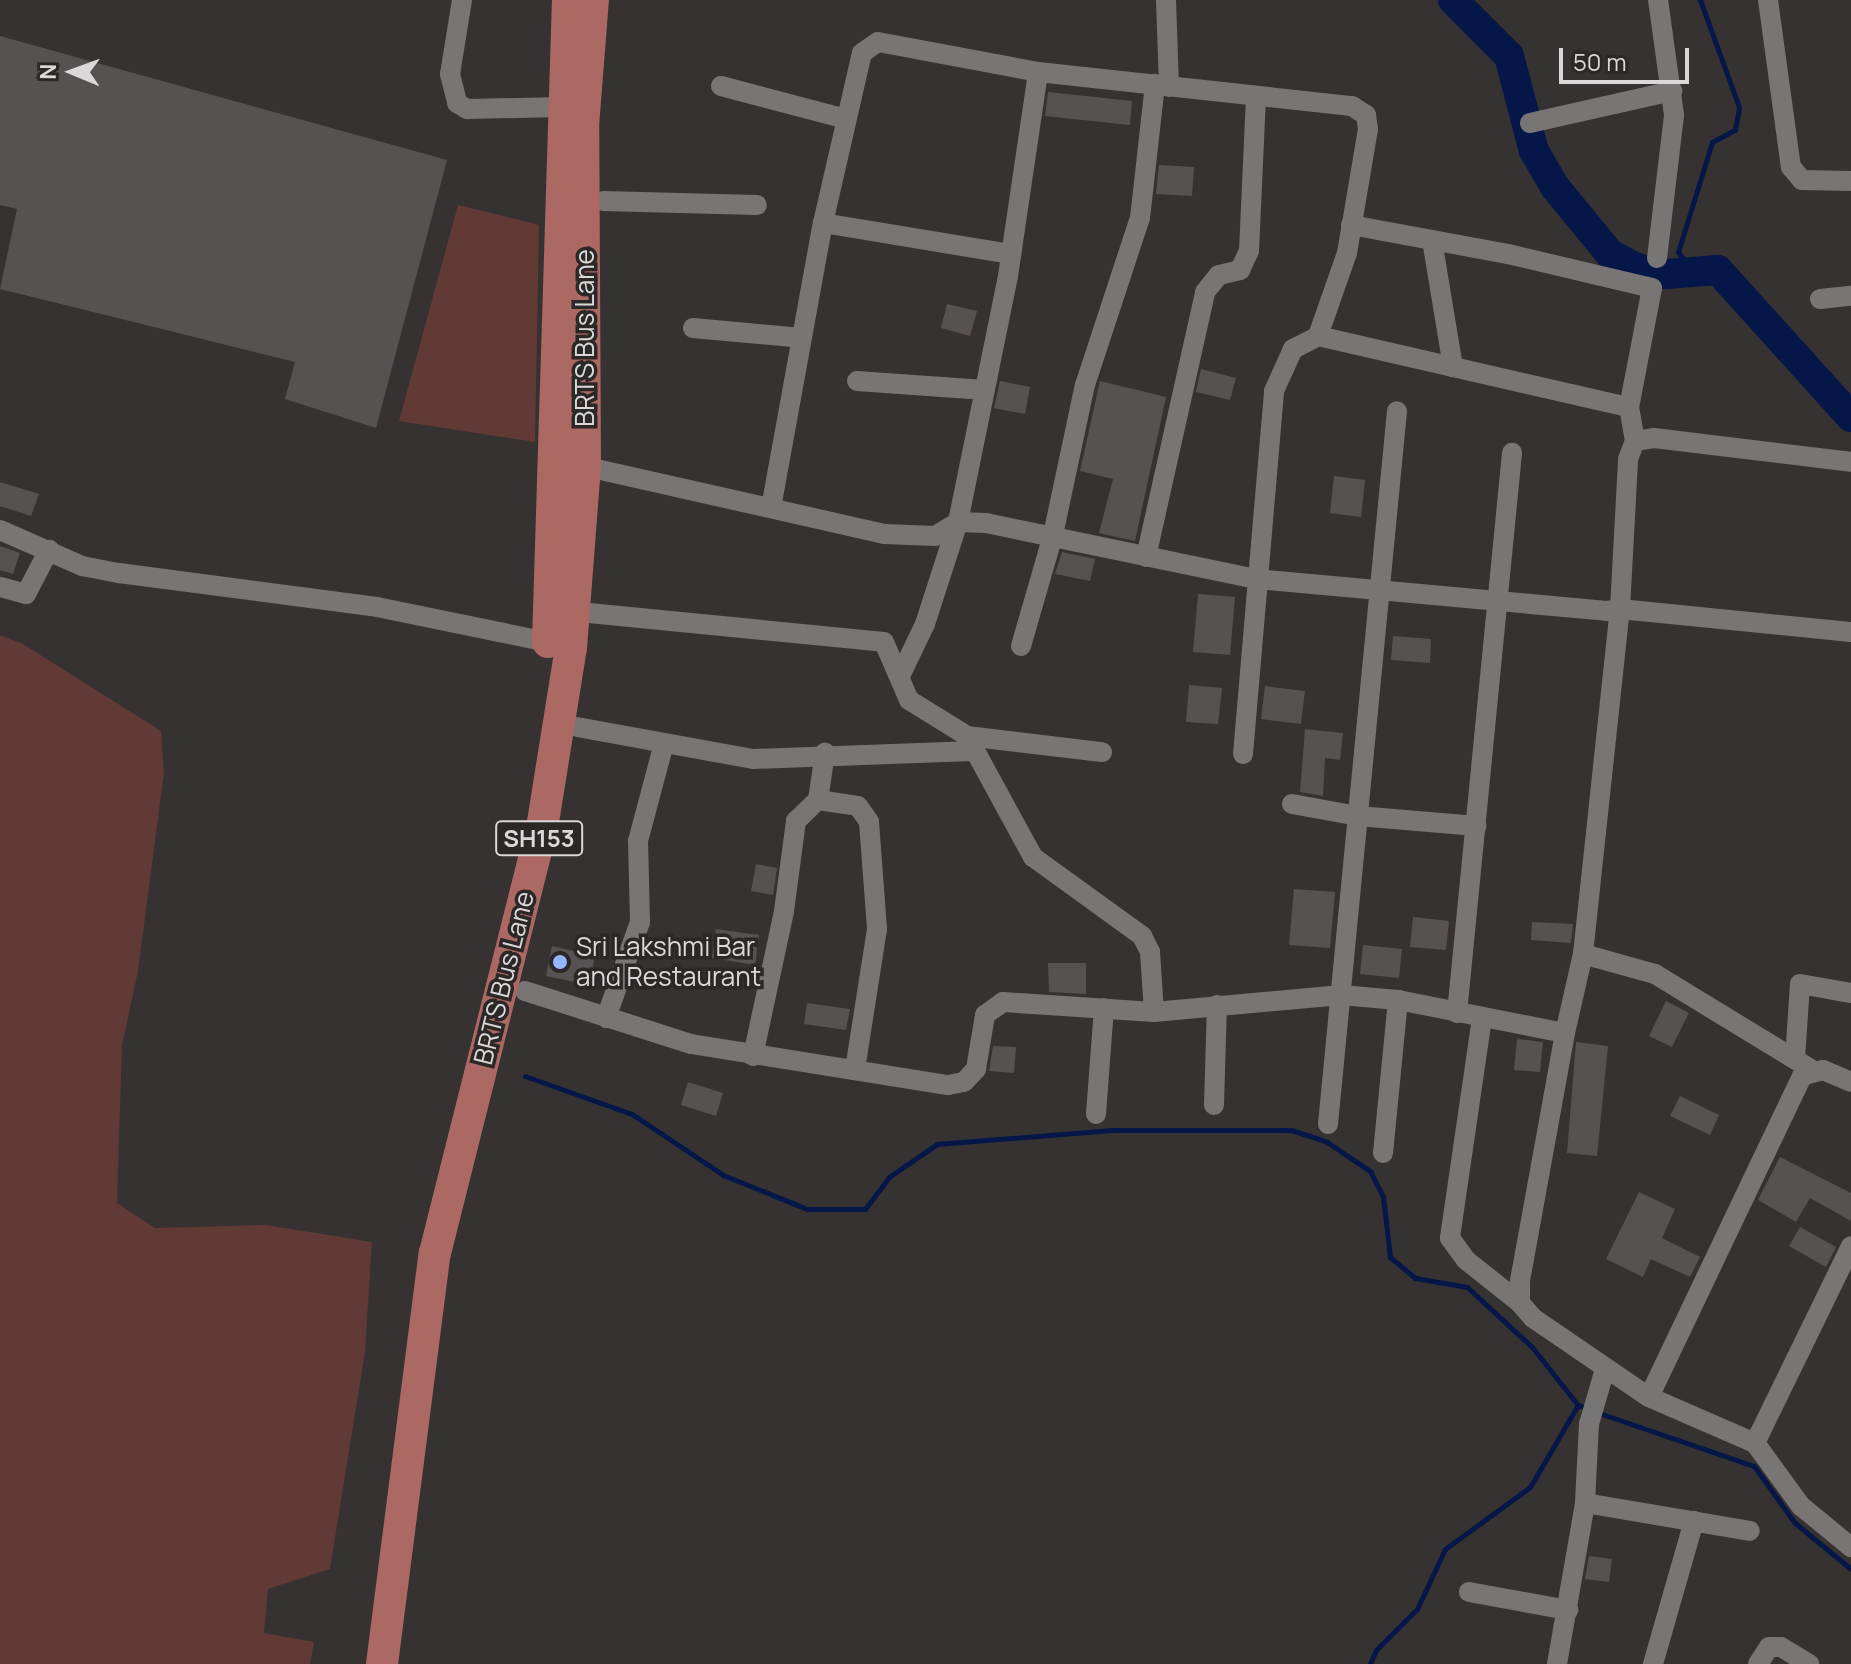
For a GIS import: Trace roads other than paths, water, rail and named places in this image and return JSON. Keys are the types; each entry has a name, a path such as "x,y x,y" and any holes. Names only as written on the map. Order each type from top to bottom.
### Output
{"main road":[{"path":"525,991 577,727 589,613 561,107 568,0"},
{"name":"BRTS Bus Lane","path":"382,1664 435,1253 504,985 559,736 571,648 579,465 583,126 593,0"},
{"path":"548,642 579,465 603,201 614,0"}],"street":[{"path":"462,0 450,74 457,103 467,109 561,107"},
{"path":"1021,646 1053,535 1085,385 1140,218 1162,86 1166,0"},
{"path":"1657,258 1672,91 1658,0"},
{"path":"1768,0 1791,167 1802,180 1851,181"},
{"path":"771,508 823,223 862,53 868,45 1038,72 1256,98 1331,101 1366,115 1347,253 1318,336"},
{"path":"900,676 925,624 958,522 1011,254 1038,72"},
{"path":"721,86 846,119"},
{"path":"1530,123 1672,91"},
{"path":"1146,557 1205,292 1219,275 1240,270 1249,251 1256,98"},
{"path":"603,201 757,205"},
{"path":"823,223 1011,254"},
{"path":"1351,225 1652,288 1629,407 1635,441 1628,459 1620,609 1583,954 1565,1033 1520,1281 1520,1303"},
{"path":"1432,240 1453,367"},
{"path":"1820,299 1851,296"},
{"path":"693,328 802,338"},
{"path":"1243,754 1274,391 1293,349 1318,336 1629,407"},
{"path":"857,381 985,390"},
{"path":"1328,1124 1397,411"},
{"path":"1635,441 1654,438 1851,462"},
{"path":"1457,1013 1512,453"},
{"path":"579,465 913,538 935,536 958,522 1053,535 1256,579 1497,598 1851,632"},
{"path":"0,530 82,566 377,607 548,642"},
{"path":"0,587 26,594 49,550"},
{"path":"589,613 876,639 889,647 909,700 970,743 1033,857 1142,936 1150,952 1154,1012"},
{"path":"577,727 753,759 970,743 1102,752"},
{"path":"606,1018 640,922 638,841 664,743"},
{"path":"753,1056 784,911 796,821 818,800 825,753"},
{"path":"818,800 858,806 869,822 877,929 855,1069"},
{"path":"1292,804 1358,816 1477,826"},
{"path":"1583,954 1655,974 1804,1065 1851,1082"},
{"path":"1649,1397 1802,1076 1800,984 1851,993"},
{"path":"525,991 691,1044 948,1085 964,1082 976,1069 985,1015 992,1006 1003,1002 1154,1012 1341,995 1398,1000 1565,1033"},
{"path":"1383,1153 1398,1000"},
{"path":"1214,1105 1217,1005"},
{"path":"1096,1114 1104,1008"},
{"path":"1482,1018 1450,1238 1466,1260 1605,1369 1649,1397 1755,1443 1807,1513 1851,1547"},
{"path":"1755,1443 1851,1246"},
{"path":"1557,1664 1585,1503 1589,1424 1605,1369"},
{"path":"1585,1503 1750,1531"},
{"path":"1653,1664 1694,1521"},
{"path":"1469,1592 1568,1610"},
{"path":"1758,1664 1769,1647 1781,1647 1809,1664"}],"waterway":[{"path":"1453,0 1509,56 1534,151 1555,187 1610,254 1636,268 1666,274 1718,270 1851,417"},
{"path":"1692,270 1678,252 1712,142 1735,130 1739,107 1700,0"},
{"path":"525,1076 632,1114 723,1175 807,1209 865,1209 889,1177 937,1144 1112,1130 1291,1130 1327,1142 1370,1171 1383,1197 1390,1257 1415,1278 1467,1287 1532,1347 1578,1405 1589,1409"},
{"path":"1370,1664 1376,1650 1417,1609 1445,1549 1530,1487 1578,1405"},
{"path":"1599,1413 1754,1466 1795,1523 1851,1569"}],"place":[{"name":"Sri Lakshmi Bar and Restaurant","path":"560,962"}]}
